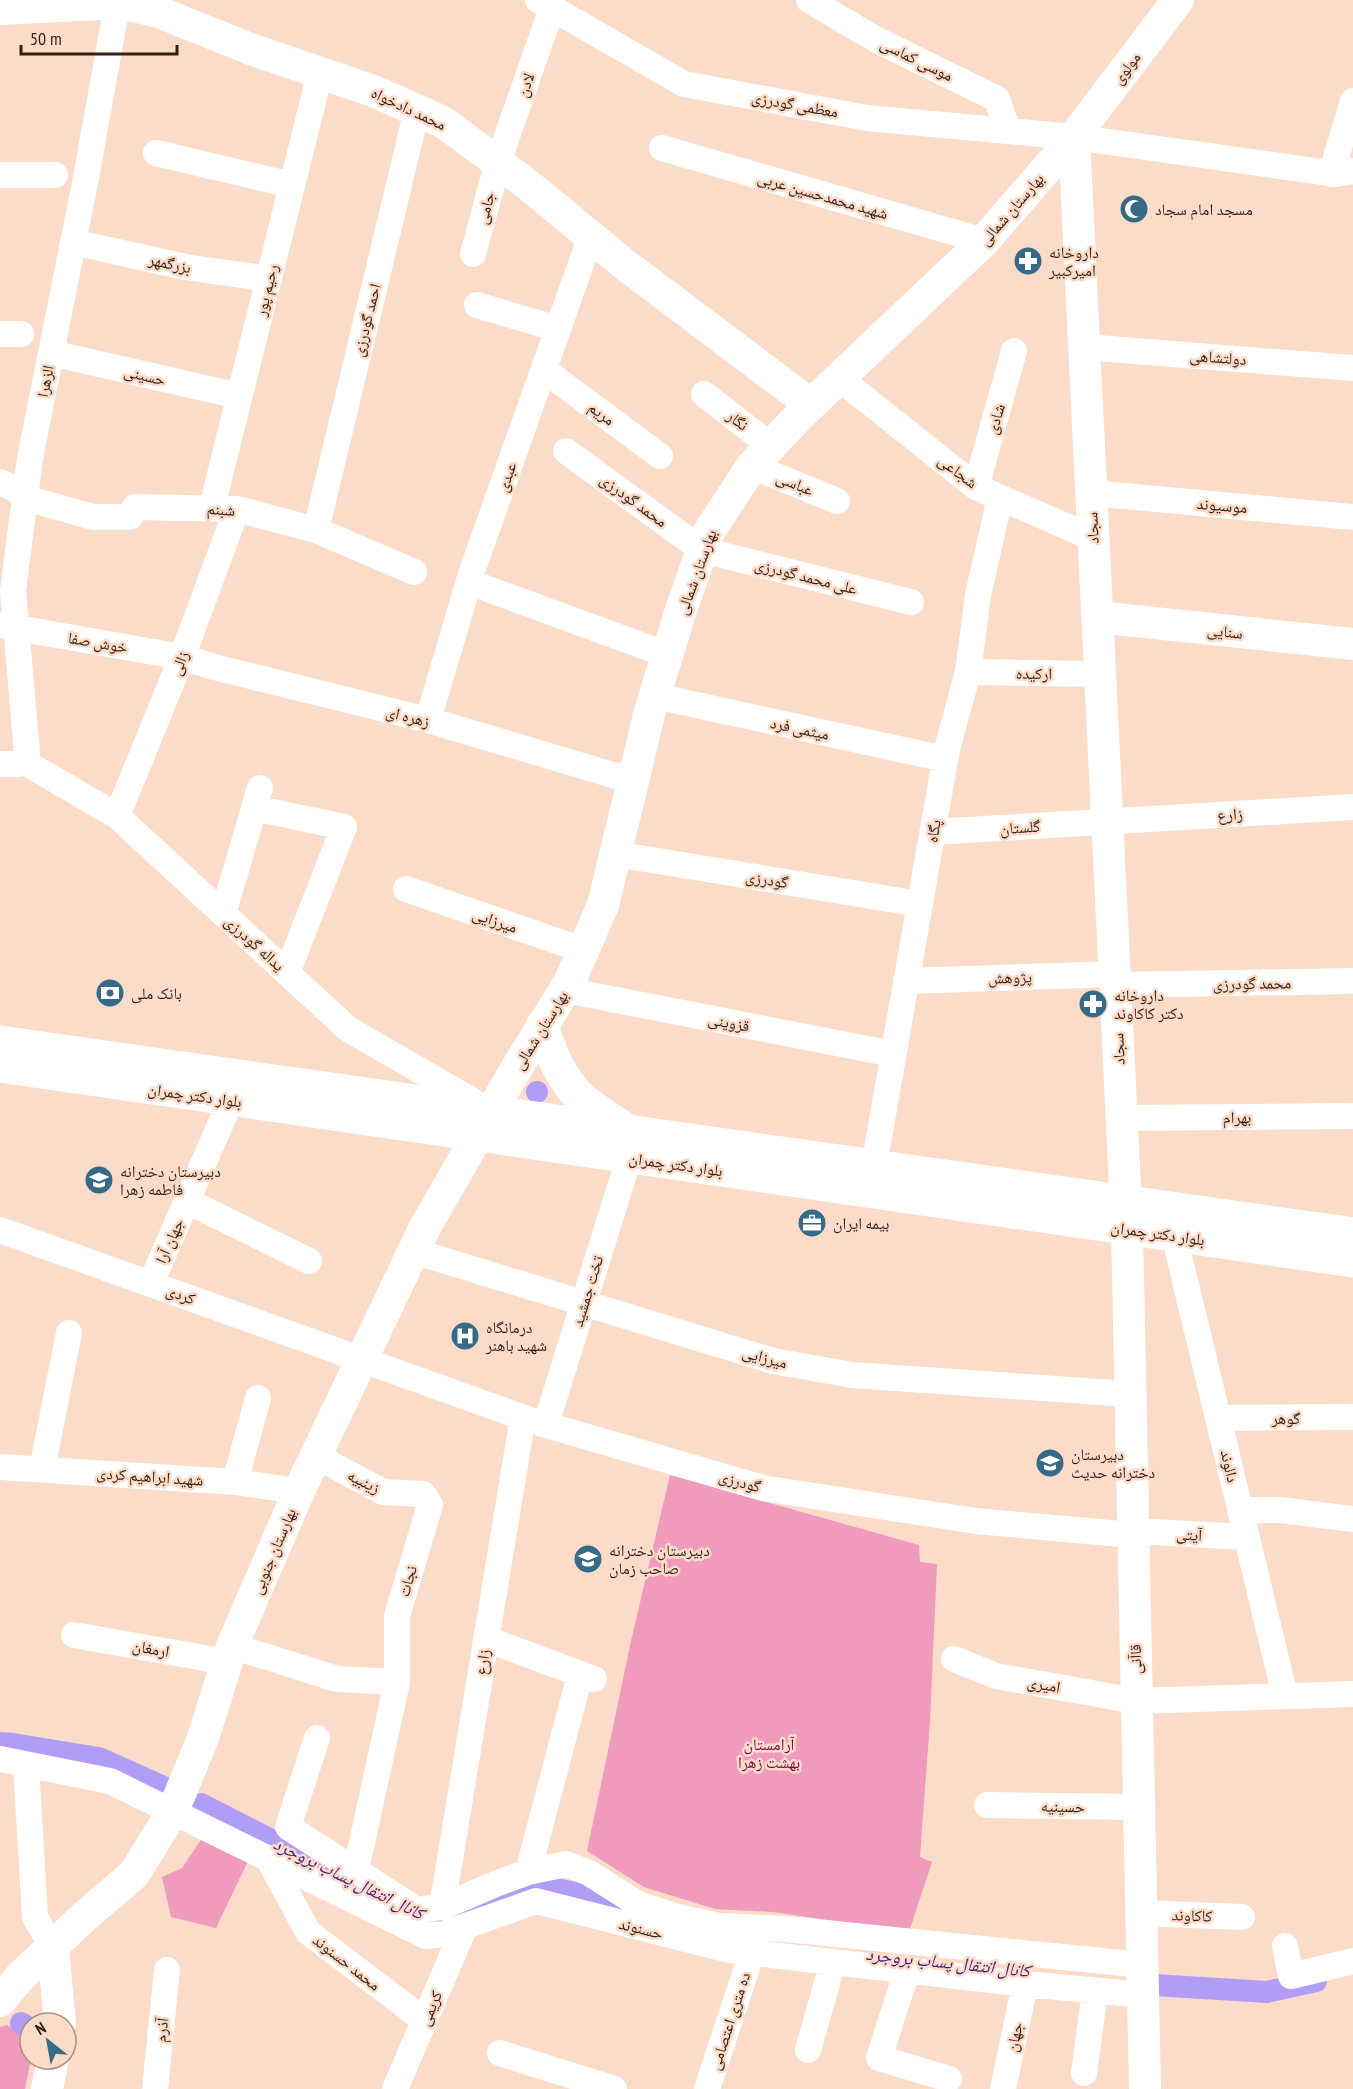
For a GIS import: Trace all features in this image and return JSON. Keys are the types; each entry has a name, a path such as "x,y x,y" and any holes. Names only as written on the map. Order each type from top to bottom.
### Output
{"main road":[{"path":"542,1026 552,1055 564,1077 583,1100 629,1144"},
{"name":"بلوار دکتر چمران","path":"0,1042 484,1124 1126,1215 1353,1234"},
{"name":"بلوار دکتر چمران","path":"0,1066 231,1100 484,1124"},
{"name":"بلوار دکتر چمران","path":"629,1144 873,1166 1126,1215 1174,1235 1353,1261"}],"street":[{"name":"موسی کماسی","path":"809,0 877,40 997,99 1008,131"},
{"name":"مولوی","path":"1074,137 1178,0"},
{"name":"محمد دادخواه","path":"0,9 118,1 156,11 248,48 373,91 443,122 810,404"},
{"name":"الزهرا","path":"15,764 7,626 30,458 118,1"},
{"name":"معظمی گودرزی","path":"545,4 684,84 867,118 1074,137"},
{"name":"لادن","path":"498,162 545,4"},
{"name":"رحیم پور","path":"212,507 320,73"},
{"path":"1074,137 1342,172 1353,101"},
{"name":"احمد گودرزی","path":"316,530 417,110"},
{"name":"بهارستان شمالی","path":"484,1124 565,990 603,905 655,696 708,533 762,456 810,404 984,241 1074,137"},
{"name":"سجاد","path":"1074,137 1126,1215"},
{"name":"شهید محمدحسین عربی","path":"662,148 984,241"},
{"path":"156,153 292,185"},
{"name":"جامی","path":"473,254 498,162"},
{"path":"0,175 55,175"},
{"name":"عبدی","path":"428,720 469,582 591,236"},
{"name":"بزرگمهر","path":"73,242 185,267 268,279"},
{"path":"477,305 558,329"},
{"name":"دولتشاهی","path":"1084,347 1353,368"},
{"name":"شادی","path":"976,487 1014,351"},
{"name":"حسینی","path":"51,353 239,396"},
{"name":"مریم","path":"544,370 660,456"},
{"name":"شجاعی","path":"839,378 976,487 1093,538"},
{"name":"نگار","path":"704,394 762,456"},
{"name":"محمد گودرزی","path":"566,451 702,550"},
{"name":"عباسی","path":"762,456 837,501"},
{"path":"0,482 25,496"},
{"name":"موسیوند","path":"1091,493 1353,517"},
{"name":"شبنم","path":"25,496 93,517 130,517 135,507 237,509 316,530 414,572"},
{"name":"پگاه","path":"873,1166 945,759 968,672 978,595 1000,498"},
{"name":"زالی","path":"117,816 182,657 237,509"},
{"name":"علی محمد گودرزی","path":"702,550 911,602"},
{"path":"469,582 668,655"},
{"name":"سنایی","path":"1097,617 1353,644"},
{"name":"خوش صفا","path":"7,626 182,657"},
{"name":"زهره ای","path":"182,657 428,720 633,781"},
{"name":"ارکیده","path":"968,672 1100,674"},
{"name":"میثمی فرد","path":"655,696 945,759"},
{"name":"یداله گودرزی","path":"15,764 117,816 348,1029 484,1124"},
{"path":"223,914 257,798 344,827 287,973"},
{"name":"زارع","path":"1108,821 1353,807"},
{"name":"گلستان","path":"933,832 1108,821"},
{"name":"گودرزی","path":"615,854 920,904"},
{"name":"میرزایی","path":"406,890 583,950"},
{"name":"محمد گودرزی","path":"1114,979 1353,981"},
{"name":"پژوهش","path":"906,981 1114,979"},
{"name":"قزوینی","path":"565,990 893,1054"},
{"name":"جهان آرا","path":"151,1283 231,1100"},
{"name":"بهرام","path":"1121,1118 1353,1116"},
{"name":"بهارستان جنوبی","path":"0,2001 20,1977 134,1874 172,1811 203,1738 230,1654 299,1491 424,1229 484,1124"},
{"name":"تخت جمشید","path":"534,1420 584,1302 629,1144"},
{"path":"187,1201 309,1262"},
{"name":"قاآنی","path":"1126,1215 1145,2089"},
{"name":"کردی","path":"0,1230 362,1359"},
{"name":"دالوند","path":"1174,1235 1285,1696"},
{"name":"میرزایی","path":"413,1251 773,1361 852,1375 1129,1394"},
{"path":"42,1469 69,1333"},
{"name":"گودرزی","path":"362,1359 534,1420 763,1488 976,1521 1132,1533"},
{"path":"235,1482 258,1398"},
{"name":"گوهر","path":"1218,1418 1353,1418"},
{"name":"زارع","path":"442,1907 486,1639 534,1420"},
{"name":"زینبیه","path":"316,1456 383,1492 414,1495"},
{"name":"شهید ابراهیم کردی","path":"0,1467 235,1482 299,1491"},
{"name":"نجات","path":"356,1870 397,1682 397,1616 430,1504 423,1494 414,1495"},
{"path":"1240,1510 1280,1510 1353,1519"},
{"name":"آیتی","path":"1132,1533 1246,1537"},
{"name":"ارمغان","path":"74,1635 230,1654"},
{"path":"486,1639 587,1677 528,1872"},
{"path":"230,1654 337,1679 397,1682"},
{"name":"امیری","path":"954,1659 996,1676 1136,1701"},
{"path":"1136,1701 1353,1694"},
{"name":"حسنوند","path":"317,1738 288,1827 417,1910 442,1907 528,1872 566,1864 589,1873 638,1904 678,1917 719,1926 786,1929 1142,1965"},
{"name":"حسنوند","path":"0,1759 110,1780 426,1936 443,1934 536,1901 729,1950 1025,1984 1143,1995"},
{"path":"26,1765 35,1917 53,1948 59,2011"},
{"name":"حسینیه","path":"987,1805 1139,1807"},
{"name":"محمد حسنوند","path":"268,1858 308,1932 425,2020"},
{"name":"کاکاوند","path":"1141,1913 1242,1917"},
{"name":"کریمی","path":"395,2089 465,1926"},
{"name":"ده متری اعتصامی","path":"707,2089 759,1928"},
{"path":"1285,1946 1291,1976 1353,1960"},
{"path":"808,2050 833,1962"},
{"name":"آذرم","path":"155,2089 167,1970"},
{"path":"907,1971 879,2058 949,2079"},
{"name":"جهان","path":"1003,2089 1025,1984"},
{"path":"1084,2073 1095,1991"},
{"path":"500,2053 614,2089"},
{"path":"47,2089 51,2071"}],"green space":[{"name":"آرامستان بهشت زهرا","path":"670,1475 919,1545 920,1562 937,1564 930,1721 920,1857 932,1862 909,1932 773,1912 715,1909 644,1887 587,1851 631,1641"},
{"path":"203,1837 249,1859 216,1928 171,1917 162,1877 182,1868"},
{"path":"7,2025 18,2032 18,2071 29,2071 25,2089 0,2089 0,2027"}],"shaded area":[{"path":"537,1081 545,1084 548,1092 545,1100 537,1103 529,1100 526,1092 529,1084"}],"waterway":[{"name":"کانال انتقال پساب بروجرد","path":"0,1743 99,1758 166,1788"},
{"name":"کانال انتقال پساب بروجرد","path":"201,1804 365,1888"},
{"name":"کانال انتقال پساب بروجرد","path":"445,1917 533,1888 561,1890 600,1898 640,1913"},
{"name":"کانال انتقال پساب بروجرد","path":"1154,1985 1267,1992 1316,1981"}],"place":[{"name":"مسجد امام سجاد","path":"1134,209"},
{"name":"داروخانه امیرکبیر","path":"1028,261"},
{"name":"بانک ملی","path":"110,993"},
{"name":"داروخانه دکتر کاکاوند","path":"1093,1004"},
{"name":"دبیرستان دخترانه فاطمه زهرا","path":"99,1180"},
{"name":"بیمه ایران","path":"812,1223"},
{"name":"درمانگاه شهید باهنر","path":"465,1336"},
{"name":"دبیرستان دخترانه حدیث","path":"1050,1463"},
{"name":"دبیرستان دخترانه صاحب زمان","path":"588,1559"}]}
